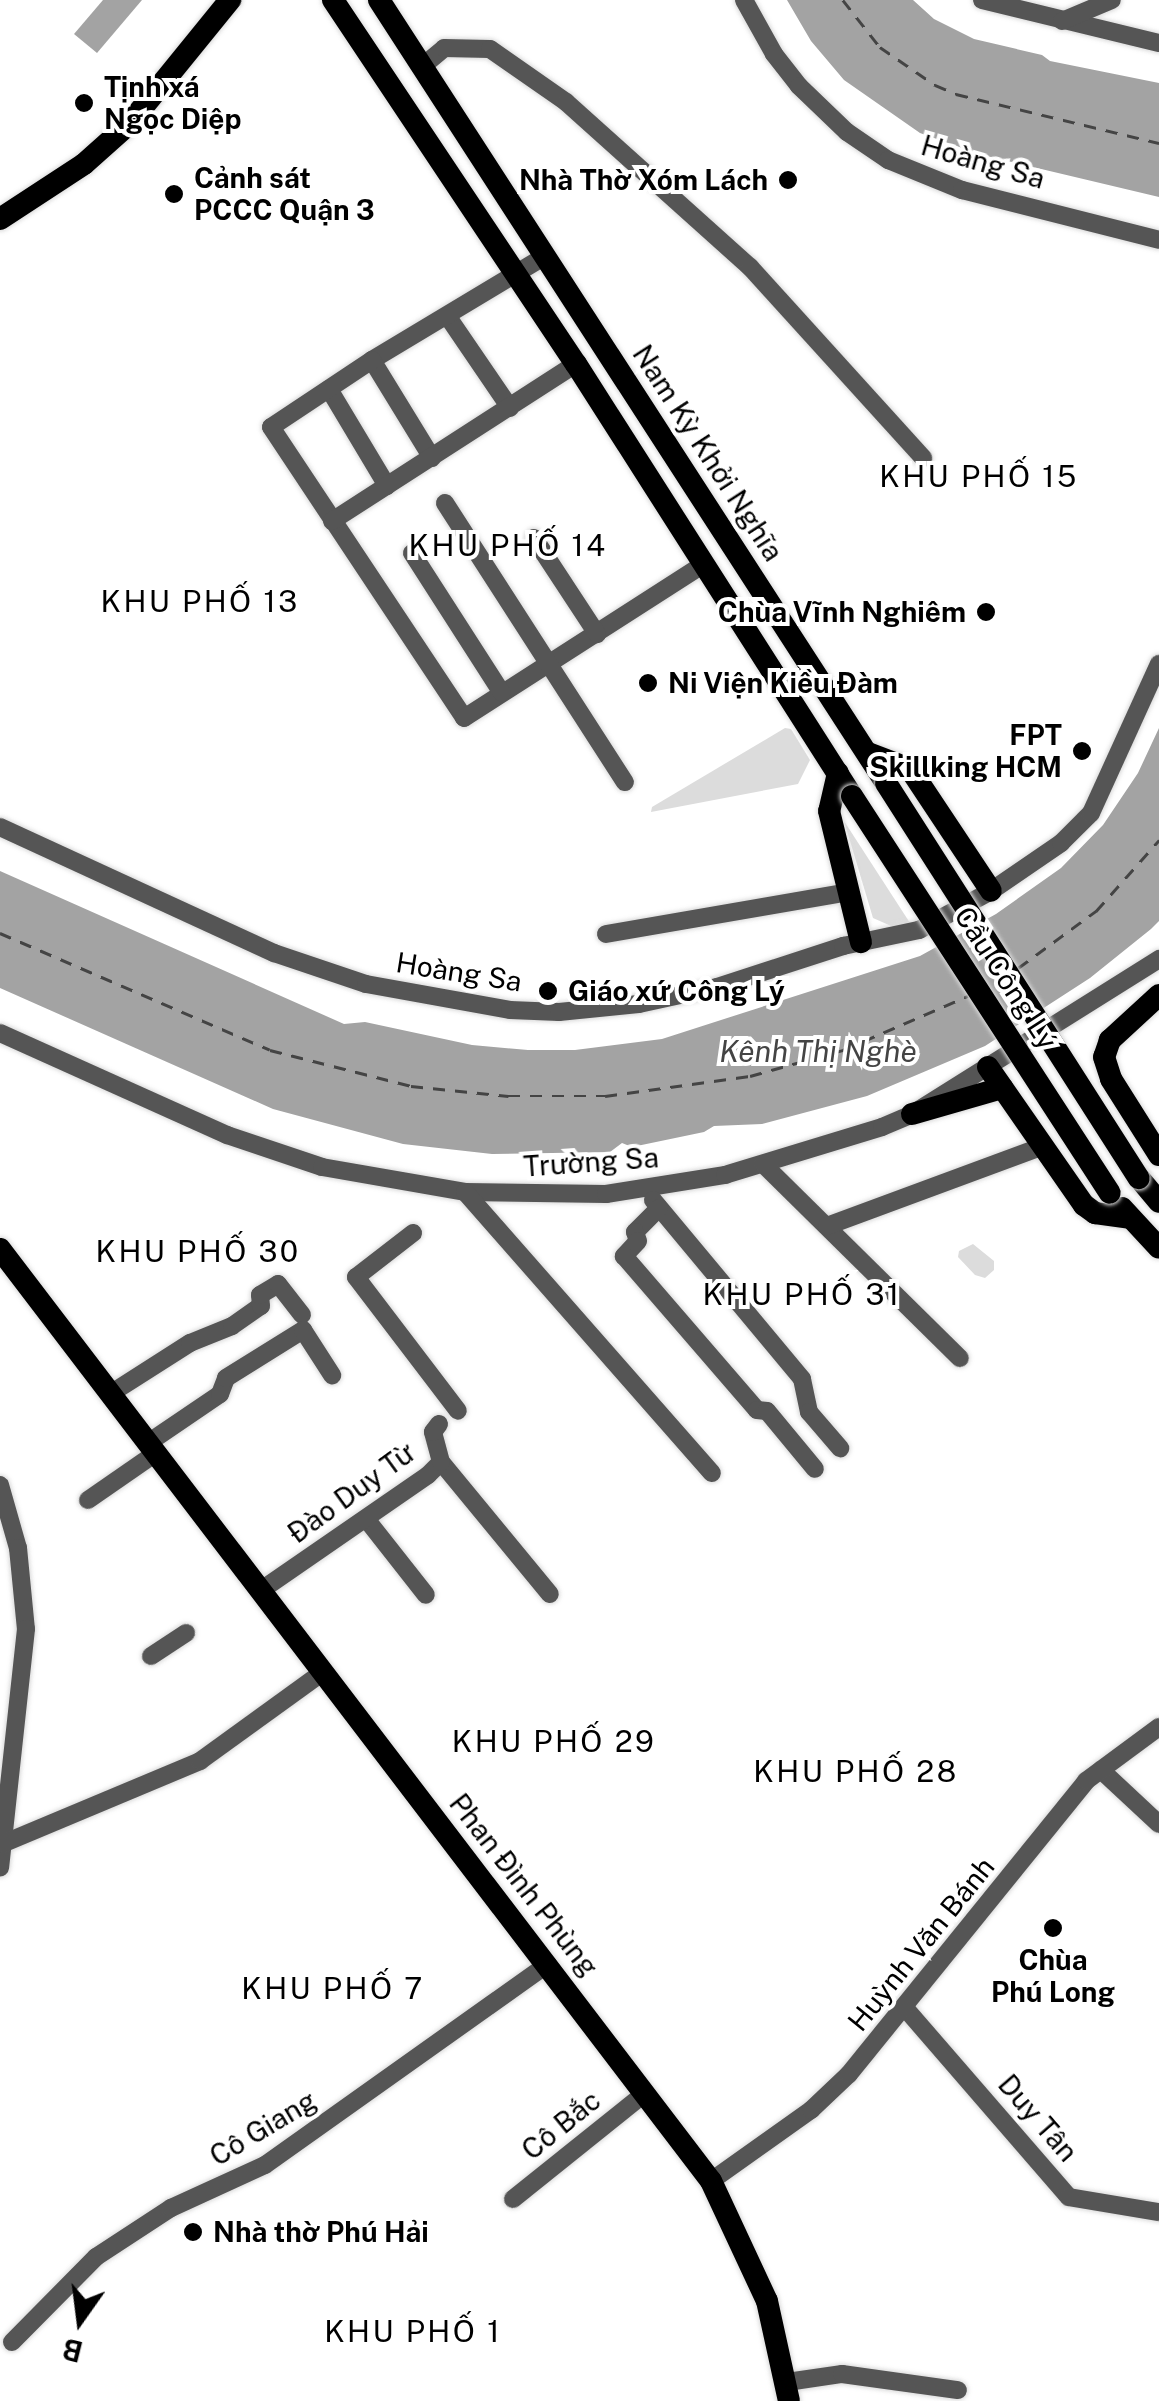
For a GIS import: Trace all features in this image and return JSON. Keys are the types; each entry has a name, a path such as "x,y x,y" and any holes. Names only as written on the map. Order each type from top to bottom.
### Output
{"main road":[{"path":"0,219 84,164 130,123 230,0"},
{"path":"333,0 576,364 838,773 829,811 861,942"},
{"name":"Nam Kỳ Khởi Nghĩa","path":"378,0 424,65 886,784"},
{"path":"798,711 832,699"},
{"path":"868,753 910,769 992,891"},
{"name":"Cầu Công Lý","path":"838,773 1110,1194 1159,1248"},
{"name":"Cầu Công Lý","path":"886,784 1154,1188"},
{"path":"1159,995 1110,1040 1104,1057 1112,1079 1159,1155"},
{"path":"988,1068 1088,1209 1130,1218"},
{"path":"912,1114 1002,1088"},
{"name":"Phan Đình Phùng","path":"0,1249 710,2181 768,2301 788,2392"}],"street":[{"name":"Hoàng Sa","path":"744,0 774,54 798,86 846,132 888,160 962,190 1159,240"},
{"path":"982,0 1159,43"},
{"path":"1062,21 1112,0"},
{"path":"424,65 444,48 490,49 566,102 750,267 923,458"},
{"path":"545,256 372,360 271,427 332,521 365,563 464,718 702,564"},
{"path":"448,317 510,408"},
{"path":"372,360 432,458"},
{"path":"332,521 576,364"},
{"path":"329,389 388,486"},
{"path":"445,504 625,782"},
{"path":"534,538 596,634"},
{"path":"412,552 502,694"},
{"name":"Hoàng Sa","path":"0,827 294,962 384,989 483,1007 559,1012 665,1000 861,942 919,930 992,891 1061,844 1090,813 1159,664"},
{"path":"606,934 848,892"},
{"name":"Trường Sa","path":"0,1033 254,1146 359,1175 465,1192 564,1195 644,1190 764,1165 912,1114 1159,959"},
{"path":"827,1226 1043,1146"},
{"path":"764,1165 960,1358"},
{"path":"644,1190 802,1379 809,1412 840,1448"},
{"path":"465,1192 712,1473"},
{"path":"659,1208 636,1232 638,1241 624,1256 757,1410 767,1411 814,1469"},
{"path":"413,1232 356,1277 458,1411"},
{"path":"110,1394 190,1342 232,1326 262,1306 260,1295 278,1284 302,1315"},
{"path":"88,1500 220,1394 226,1378 303,1330 332,1376"},
{"name":"Đào Duy Từ","path":"260,1592 367,1520 440,1462 433,1432 438,1424"},
{"path":"440,1462 550,1594"},
{"path":"0,1485 22,1570 26,1629 0,1868"},
{"path":"367,1520 426,1595"},
{"path":"151,1656 186,1633"},
{"path":"2,1844 200,1761 323,1672"},
{"name":"Huỳnh Văn Bánh","path":"710,2181 811,2110 850,2074 1086,1781 1159,1727"},
{"path":"1101,1770 1159,1824"},
{"name":"Cô Giang","path":"12,2342 96,2256 171,2208 265,2166 548,1964"},
{"name":"Duy Tân","path":"905,2008 1070,2197 1159,2212"},
{"name":"Cô Bắc","path":"513,2199 644,2094"},
{"path":"788,2392 842,2374 958,2390"}],"shaded area":[{"path":"785,728 791,729 810,760 798,784 651,812 652,807"},
{"path":"844,821 910,923 898,929 873,918"},
{"path":"973,1244 994,1261 994,1270 985,1278 975,1275 958,1257 959,1251"}],"water":[{"path":"103,0 142,0 97,53 74,34"},
{"path":"787,0 913,0 934,19 974,39 1042,55 1050,61 1159,83 1159,197 982,155 920,133 844,80 811,41"},
{"name":"Kênh Thị Nghè","path":"1159,728 1159,921 1151,929 1090,978 985,1046 867,1096 762,1124 714,1126 704,1132 632,1147 622,1143 610,1152 492,1154 403,1144 273,1109 0,988 0,871 344,1024 365,1022 472,1045 528,1050 575,1050 662,1039 920,956 996,914 1061,868 1103,825 1138,773"}],"ferry route":[{"path":"843,0 880,47 935,85 956,94 1159,143"},
{"path":"1018,968 1096,911 1159,840"},
{"path":"0,933 270,1050 411,1086 508,1096 605,1096 750,1076 843,1050 968,996"}],"place":[{"name":"Tịnh xá Ngọc Diệp","path":"84,103"},
{"name":"Nhà Thờ Xóm Lách","path":"788,180"},
{"name":"Cảnh sát PCCC Quận 3","path":"174,194"},
{"name":"Chùa Vĩnh Nghiêm","path":"986,612"},
{"name":"Ni Viện Kiều Đàm","path":"648,683"},
{"name":"FPT Skillking HCM","path":"1082,751"},
{"name":"Giáo xứ Công Lý","path":"548,991"},
{"name":"Chùa Phú Long","path":"1053,1928"},
{"name":"Nhà thờ Phú Hải","path":"193,2232"}],"district":[{"name":"KHU PHỐ 15","path":"979,476"},
{"name":"KHU PHỐ 14","path":"508,545"},
{"name":"KHU PHỐ 13","path":"200,601"},
{"name":"KHU PHỐ 30","path":"198,1251"},
{"name":"KHU PHỐ 31","path":"802,1294"},
{"name":"KHU PHỐ 29","path":"554,1741"},
{"name":"KHU PHỐ 28","path":"856,1771"},
{"name":"KHU PHỐ 7","path":"333,1988"},
{"name":"KHU PHỐ 1","path":"413,2331"}]}
